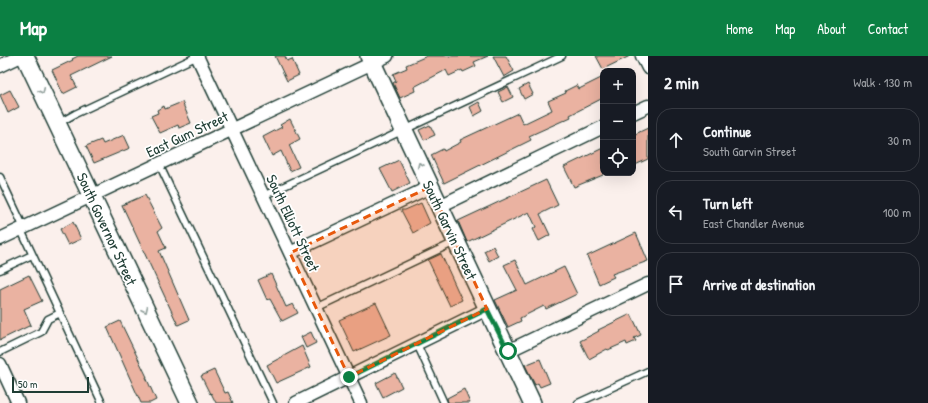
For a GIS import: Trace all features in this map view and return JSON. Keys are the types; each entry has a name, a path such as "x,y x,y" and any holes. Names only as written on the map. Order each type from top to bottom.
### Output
{"street":[{"path":"0,66 22,56"},
{"name":"South Governor Street","path":"25,56 190,403"},
{"name":"South Elliott Street","path":"197,56 361,403"},
{"path":"642,56 648,68"},
{"name":"South Garvin Street","path":"376,58 403,129 532,403"},
{"name":"East Gum Street","path":"0,239 232,130 376,58"},
{"path":"636,112 648,106"},
{"path":"440,206 600,128"},
{"path":"290,253 430,187"},
{"path":"508,351 648,284"},
{"path":"296,403 487,309"},
{"path":"0,364 18,403"}],"lane":[{"path":"58,124 75,114 197,56"},
{"path":"263,196 403,129 562,56"},
{"path":"159,164 273,403"},
{"path":"0,177 32,255 102,403"},
{"path":"316,308 456,241"},
{"path":"0,270 32,255"},
{"path":"0,352 41,332 48,319 60,313"},
{"path":"417,344 444,403"},
{"path":"578,403 648,371"}],"highlighted area":[{"path":"430,187 487,309 349,377 290,253"}],"building":[{"path":"78,56 112,56 71,76 77,87 63,94 52,70"},
{"path":"275,56 285,56 287,61 292,59 299,75 287,81"},
{"path":"427,56 488,56 474,62 476,66 463,72 462,70 449,76 446,70 414,87 415,91 400,98 393,83 396,81 393,74 407,68 406,65"},
{"path":"493,56 506,56 514,71 504,77"},
{"path":"596,56 630,56 605,68 602,68"},
{"path":"600,78 600,100 570,115 571,117 529,136 531,140 444,183 431,155 443,149 444,151 461,142 460,140 518,113 523,124 552,110 548,101 566,93 565,91 577,85 579,89"},
{"path":"528,84 533,94 524,99 519,89"},
{"path":"508,87 513,97 503,102 498,92"},
{"path":"10,90 19,107 8,113 0,95"},
{"path":"182,102 191,123 179,128 178,125 160,133 151,116 158,113 157,110 164,106 165,109"},
{"path":"479,102 483,111 474,116 470,107"},
{"path":"290,119 300,139 289,145 299,167 290,171 281,151 272,156 263,137 282,127 280,125"},
{"path":"430,125 435,135 424,140 419,130"},
{"path":"648,128 648,159 636,165 636,140 636,134"},
{"path":"124,135 130,148 94,163 86,146 101,140 103,144"},
{"path":"600,149 601,176 574,187 564,167"},
{"path":"399,160 410,183 392,192 380,169"},
{"path":"546,180 558,205 540,214 550,235 539,241 533,229 536,227 529,212 467,242 458,221"},
{"path":"145,195 162,228 158,231 166,248 159,251 189,320 178,325 122,205"},
{"path":"421,203 430,223 413,233 401,210 405,210"},
{"path":"73,222 81,239 68,245 60,229"},
{"path":"636,233 648,261 612,274 614,277 599,284 587,256"},
{"path":"493,246 498,256 489,261 484,251"},
{"path":"441,254 462,300 450,306 428,260"},
{"path":"515,260 527,285 564,267 577,294 546,309 544,306 520,318 521,321 508,327 495,300 517,290 504,265"},
{"path":"271,274 286,307 293,304 298,313 282,321 270,299 267,300 258,280"},
{"path":"29,275 42,301 24,309 31,325 0,340 0,289"},
{"path":"376,303 391,335 354,352 339,320"},
{"path":"631,314 641,335 634,338 636,341 627,345 626,342 608,350 607,349 589,359 580,341 599,331 598,330"},
{"path":"120,321 147,377 156,400 150,403 141,403 107,327"},
{"path":"311,332 316,343 306,348 301,337"},
{"path":"302,346 311,367 276,383 267,365"},
{"path":"540,359 550,383 540,387 538,383 535,385 525,365"},
{"path":"214,370 225,393 228,392 233,403 216,403 211,393 210,394 201,376"},
{"path":"395,373 402,387 383,397 376,383"},
{"path":"464,389 470,403 448,403 447,398"}],"route":[{"path":"349,377 487,309 508,351"}]}
